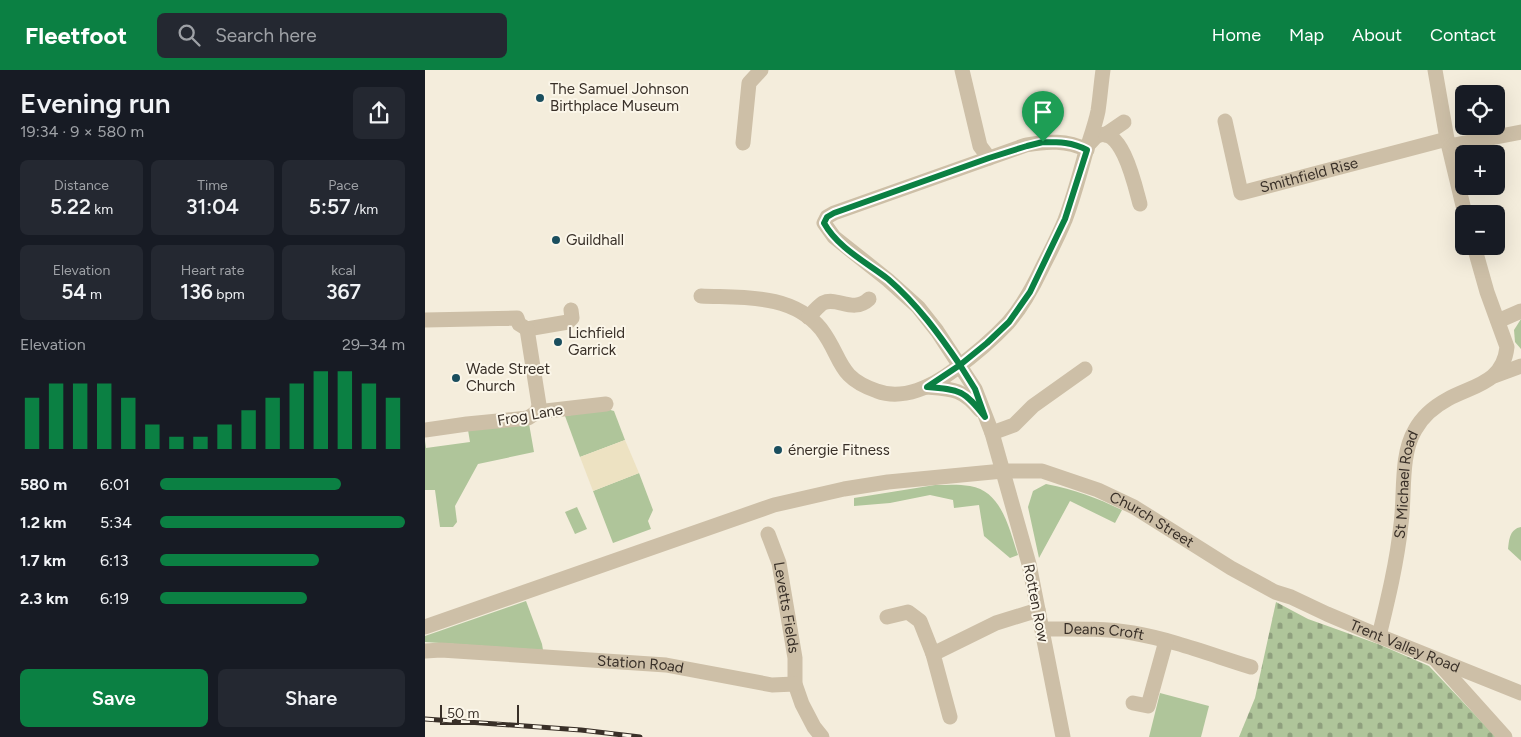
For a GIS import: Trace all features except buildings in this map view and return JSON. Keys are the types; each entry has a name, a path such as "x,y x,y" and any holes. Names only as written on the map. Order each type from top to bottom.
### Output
{"street":[{"path":"743,143 749,83 761,70"},
{"path":"962,70 980,146 989,158"},
{"path":"927,387 960,365 987,343 1009,322 1030,292 1065,219 1097,112 1103,70"},
{"path":"1435,70 1448,142 1463,205"},
{"name":"Smithfield Rise","path":"1225,121 1241,192 1448,142"},
{"path":"1088,147 1097,136 1105,135 1124,122"},
{"path":"1448,142 1521,132"},
{"path":"1105,135 1115,140 1128,160 1140,204"},
{"path":"985,417 975,389 937,331 917,307 888,280 834,237 824,223 827,217 1027,146 1043,142 1059,142 1088,147"},
{"path":"1477,255 1487,292 1507,347 1502,366 1495,376"},
{"path":"701,296 764,299 789,305 808,317 825,335 848,376 855,382 883,394 897,394 927,387 945,388 961,392 973,401 985,417"},
{"path":"808,317 823,303 855,306 864,304 869,299"},
{"path":"425,320 517,318 519,324 527,329 568,322 572,318 571,310"},
{"path":"1498,321 1521,311"},
{"path":"527,329 539,405 537,412"},
{"name":"St Michael Road","path":"1379,636 1395,570 1408,446 1414,431 1433,409 1447,400 1485,383 1495,376 1521,366"},
{"path":"992,433 1014,425 1033,406 1085,369"},
{"name":"Frog Lane","path":"425,430 528,418 537,412 606,404"},
{"name":"Rotten Row","path":"985,417 992,433 1029,564 1063,737"},
{"name":"Church Street","path":"425,627 774,505 844,488 1003,471 1042,470 1098,490 1134,507 1231,568 1275,592 1291,597"},
{"name":"Levetts Fields","path":"768,534 778,558 781,572 795,658 795,684"},
{"name":"Trent Valley Road","path":"1291,597 1379,636 1521,693"},
{"path":"933,654 997,623 1038,610"},
{"path":"887,617 908,612 920,621 933,654 950,717"},
{"name":"Deans Croft","path":"1042,629 1087,628 1133,633 1251,667"},
{"name":"Deans Croft","path":"1133,703 1148,706 1166,641"},
{"name":"Station Road","path":"425,651 441,650 666,665 772,685 795,684"},
{"path":"1434,658 1505,737"},
{"path":"795,684 802,704 814,727 822,737"}],"green space":[{"path":"1521,319 1521,349 1515,342 1514,330"},
{"path":"607,409 614,411 625,440 580,457 565,416"},
{"path":"528,418 534,452 478,464 455,506 457,522 453,527 440,527 435,490 425,490 425,441 426,448 470,442 467,424"},
{"path":"639,473 653,510 648,521 651,529 613,543 593,491"},
{"path":"1046,484 1085,494 1122,510 1115,523 1070,501 1039,558 1028,507 1033,491"},
{"path":"935,485 970,486 981,489 990,495 1003,513 1018,555 1010,558 984,536 979,505 954,508 953,500 930,495 890,503 854,506 854,498"},
{"path":"577,507 587,529 575,534 565,512"},
{"path":"1521,527 1521,561 1508,549 1512,532"},
{"path":"526,601 543,650 425,642 425,636"},
{"path":"1276,602 1308,619 1378,644 1429,666 1496,737 1239,737 1255,698"},
{"path":"1160,693 1209,706 1201,737 1149,737"}],"shaded area":[{"path":"625,440 639,473 593,491 580,457"}],"railway":[{"path":"425,719 581,730 640,737"}],"place":[{"name":"The Samuel Johnson Birthplace Museum","path":"540,98"},
{"name":"Guildhall","path":"556,240"},
{"name":"Lichfield Garrick","path":"558,342"},
{"name":"Wade Street Church","path":"456,378"},
{"name":"énergie Fitness","path":"778,450"}],"route":[{"path":"1043,142 989,158 834,213 827,217 824,223 828,231 842,245 888,280 917,307 937,331 960,365 927,387 945,388 961,392 973,401 985,417 975,389 960,365 1009,322 1030,292 1055,244 1074,195 1087,150 1077,145 1043,142"}]}
